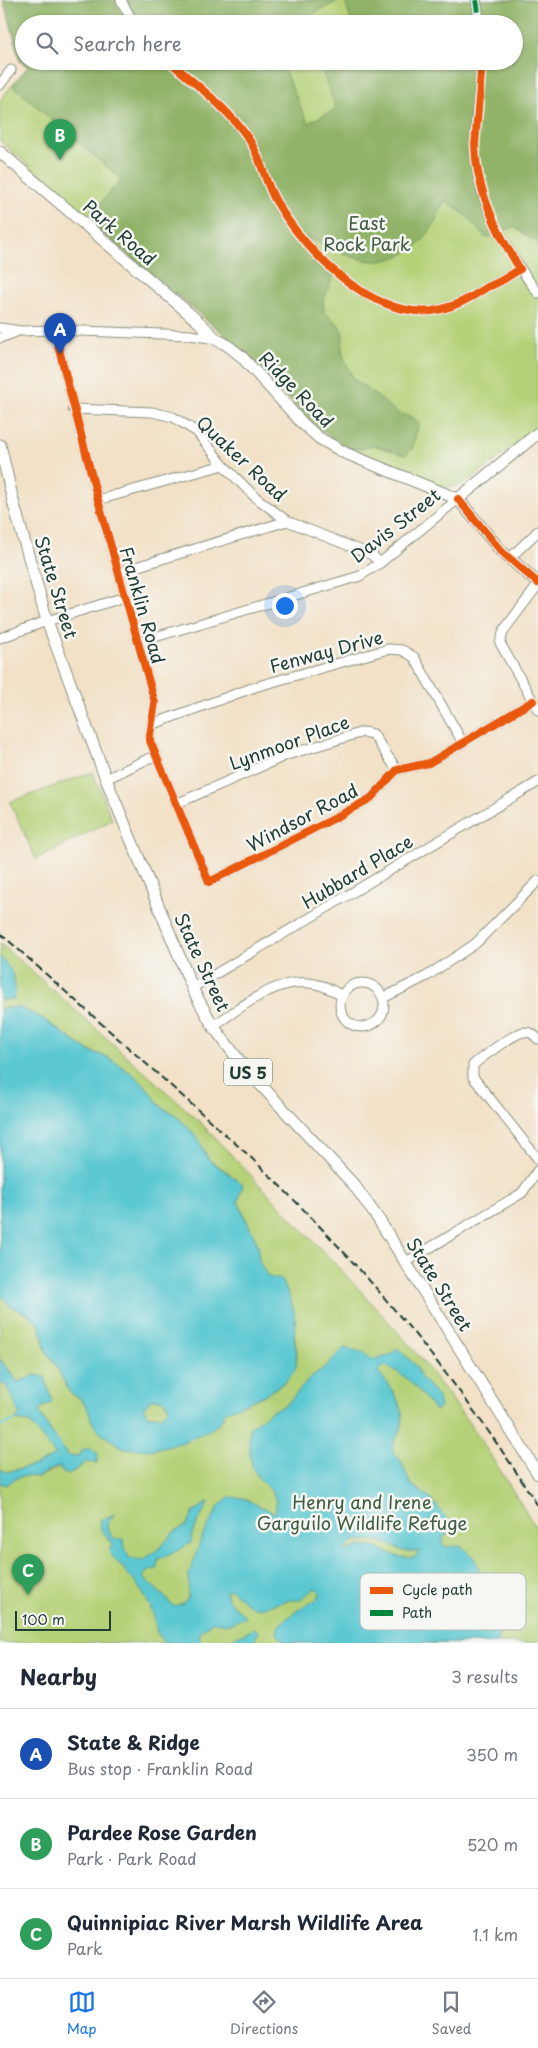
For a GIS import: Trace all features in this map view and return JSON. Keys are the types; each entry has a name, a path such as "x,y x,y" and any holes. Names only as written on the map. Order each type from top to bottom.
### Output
{"main road":[{"name":"Park Road","path":"0,152 199,322 216,339"},
{"name":"Ridge Road","path":"216,339 241,356 302,423 328,444 350,455 458,499 510,560 538,584"},
{"name":"Davis Street","path":"458,499 538,433"},
{"name":"State Street","path":"0,445 14,505 47,620 106,779 192,988 213,1026 244,1068 354,1185 406,1262 538,1474"}],"street":[{"path":"121,0 129,15"},
{"path":"476,0 478,15"},
{"path":"0,85 11,70"},
{"path":"179,70 238,125 253,146 260,160 270,190 290,222 318,256 359,289 375,299 392,306 425,311 441,309 460,304 488,287 498,284 519,267"},
{"path":"481,70 475,145 476,158 488,207 519,267 538,293"},
{"name":"Ridge Road","path":"0,328 21,331 54,330 190,335 216,339"},
{"name":"Franklin Road","path":"54,330 73,409 156,703 150,735 156,755 209,882"},
{"name":"Ridge Road","path":"0,338 21,331"},
{"name":"Quaker Road","path":"73,409 152,412 173,417 197,432 254,496 287,521 372,556 380,563"},
{"path":"98,500 224,464"},
{"name":"Davis Street","path":"138,642 344,582 369,571 458,499"},
{"path":"119,572 287,521"},
{"path":"510,560 538,531"},
{"path":"538,584 504,630 500,640 504,653 538,710"},
{"path":"0,638 47,620 125,597"},
{"name":"Fenway Drive","path":"153,724 255,688 388,649 402,650 414,657 463,743"},
{"path":"397,770 429,763 533,701"},
{"name":"Lynmoor Place","path":"176,804 288,755 363,732 373,734 397,770"},
{"path":"106,779 156,755"},
{"name":"Windsor Road","path":"209,882 371,798 397,770"},
{"name":"Hubbard Place","path":"192,988 538,782"},
{"path":"384,998 427,976 475,944 538,881"},
{"path":"213,1026 260,995 286,984 310,982 333,989 342,996"},
{"path":"363,983 376,987 384,998 384,1012 369,1027 354,1026 343,1017 340,1010 342,996 351,986 363,983"},
{"path":"538,1039 531,1032 521,1032 481,1057 473,1066 473,1077 538,1159"},
{"path":"406,1262 522,1193 538,1170"}],"green space":[{"name":"East Rock Park","path":"3,0 538,0 538,428 470,479 460,485 452,486 443,486 349,448 319,429 278,389 244,351 86,220 88,217 0,141 0,100 25,70 523,70 523,15 15,15 15,41"},
{"name":"East Rock Park","path":"3,0 341,0 309,15 15,15 15,41"},
{"name":"East Rock Park","path":"345,0 538,0 538,243 514,227 486,238 462,213 444,201 432,227 422,241 408,252 383,261 355,258 307,237 334,274 323,302 324,312 339,325 343,334 342,353 353,378 399,414 414,418 419,423 412,449 405,455 373,445 362,449 349,448 319,429 278,389 244,351 86,220 121,179 12,85 25,70 284,70 308,123 336,109 322,70 523,70 523,15 349,15"},
{"path":"93,772 112,820 36,859 10,802"},
{"name":"Henry and Irene Garguilo Wildlife Refuge","path":"0,943 198,1120 355,1285 413,1349 479,1437 538,1531 538,1643 0,1643 0,1483 25,1476 40,1476 60,1467 79,1467 86,1462 83,1450 79,1456 71,1457 65,1453 39,1413 41,1408 36,1375 18,1382 0,1359 0,1294 11,1307 30,1315 40,1326 46,1350 70,1393 80,1398 89,1411 92,1420 222,1420 224,1412 261,1397 285,1382 296,1367 297,1354 294,1333 296,1321 258,1261 258,1245 238,1202 229,1173 208,1159 198,1138 173,1113 161,1107 145,1085 109,1058 87,1050 40,1017 18,1007 0,1009 0,1000 14,999 5,962 0,957"},
{"path":"0,1371 20,1415 16,1420 29,1422 56,1455 36,1465 6,1472 0,1469"},
{"path":"151,1399 162,1399 169,1408 162,1416 149,1416 144,1408"}],"water":[{"path":"0,957 13,976 15,986 14,999 0,1000"},
{"path":"18,1007 40,1017 87,1050 109,1058 131,1073 145,1085 161,1107 173,1113 198,1138 208,1159 243,1184 238,1202 258,1245 259,1261 268,1277 282,1280 292,1305 295,1322 296,1366 292,1374 276,1388 254,1400 224,1412 222,1420 213,1428 181,1443 150,1450 124,1448 101,1434 91,1420 89,1411 80,1398 70,1393 46,1350 40,1326 30,1315 12,1307 0,1294 0,1009","holes":["151,1399 162,1399 169,1407 162,1416 149,1416 144,1408"]},
{"path":"344,1348 363,1352 372,1360 388,1356 398,1348 416,1366 421,1378 437,1395 440,1407 435,1411 412,1384 399,1373 384,1365 378,1371 397,1399 402,1414 403,1422 394,1442 393,1452 401,1461 410,1484 430,1498 447,1519 451,1529 442,1540 444,1547 461,1546 475,1558 480,1573 360,1573 360,1630 500,1630 497,1643 285,1643 277,1633 279,1625 298,1610 317,1599 320,1593 315,1588 300,1600 253,1608 230,1589 225,1592 229,1601 246,1617 229,1624 212,1622 200,1632 200,1640 203,1643 164,1643 160,1638 152,1611 144,1595 109,1552 112,1544 101,1529 100,1520 115,1514 108,1522 107,1529 114,1539 124,1539 125,1549 129,1558 143,1560 161,1547 174,1532 186,1526 194,1512 209,1501 192,1534 191,1543 158,1559 157,1569 148,1571 143,1577 173,1607 183,1603 188,1597 189,1575 201,1539 220,1505 229,1497 243,1498 275,1513 276,1505 273,1493 252,1466 249,1428 273,1410 286,1405 312,1376 325,1367","holes":["371,1540 384,1542 403,1551 419,1551 415,1557 407,1558 369,1546 344,1550 354,1541"]},
{"path":"0,1359 18,1382 36,1375 45,1377 52,1402 41,1408 39,1413 65,1452 71,1457 79,1456 83,1450 91,1448 98,1454 97,1463 86,1462 69,1475 62,1472 60,1467 38,1477 26,1476 18,1478 7,1485 0,1483 0,1469 6,1472 36,1465 56,1455 29,1422 15,1420 20,1415 7,1387 4,1384 0,1384"},
{"path":"254,1628 259,1632 253,1642 227,1643 233,1639"}],"waterway":[{"path":"0,1426 15,1420"}],"railway":[{"path":"0,933 245,1152 327,1234 439,1364 473,1410 538,1506"}],"marked path":[{"path":"476,0 478,15"}],"cycle path":[{"path":"180,70 231,116 248,138 260,162 269,187 289,222 322,260 342,278 363,292 386,304 409,310 432,311 462,302 520,269"},
{"path":"481,70 475,145 476,161 488,207 501,237 517,264"},
{"path":"54,330 98,500 155,703 150,741 209,882 371,798 397,770 429,763 533,701"},
{"path":"458,499 501,551 538,583"}],"place":[{"name":"Pardee Rose Garden","path":"60,160"},
{"name":"State & Ridge","path":"60,354"},
{"name":"Quinnipiac River Marsh Wildlife Area","path":"28,1595"}]}
